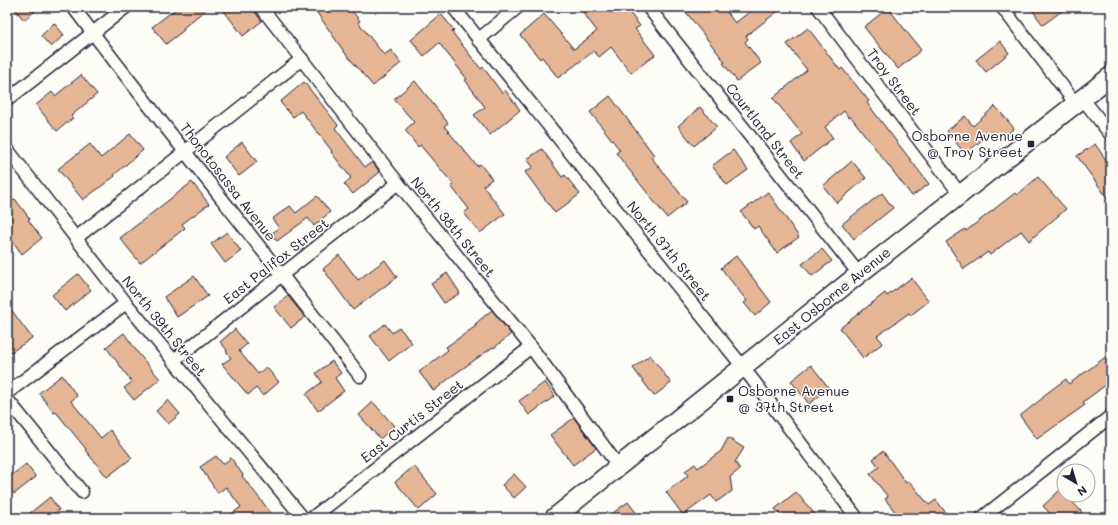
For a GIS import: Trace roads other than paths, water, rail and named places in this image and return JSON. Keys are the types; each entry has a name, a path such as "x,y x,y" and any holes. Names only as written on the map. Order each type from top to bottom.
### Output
{"street":[{"name":"Thonotosassa Avenue","path":"73,7 185,152 283,275 360,376"},
{"path":"7,100 126,7"},
{"name":"North 38th Street","path":"261,7 398,183 531,347 619,467"},
{"name":"North 37th Street","path":"453,7 478,40 743,367 856,518"},
{"path":"478,40 518,7"},
{"name":"Courtland Street","path":"648,7 859,274"},
{"name":"Troy Street","path":"818,7 960,194"},
{"path":"1002,7 1080,101 1111,135"},
{"path":"76,238 302,59"},
{"name":"East Osborne Avenue","path":"566,515 619,467 743,367 1111,76"},
{"name":"North 39th Street","path":"7,149 172,361 303,518"},
{"name":"East Palifox Street","path":"172,361 398,183"},
{"path":"7,393 126,303"},
{"name":"East Curtis Street","path":"312,518 531,347"},
{"path":"7,399 82,492"},
{"path":"982,518 1111,416"}],"place":[{"name":"Osborne Avenue @ Troy Street","path":"1031,144"},
{"name":"Osborne Avenue @ 37th Street","path":"730,399"}]}
